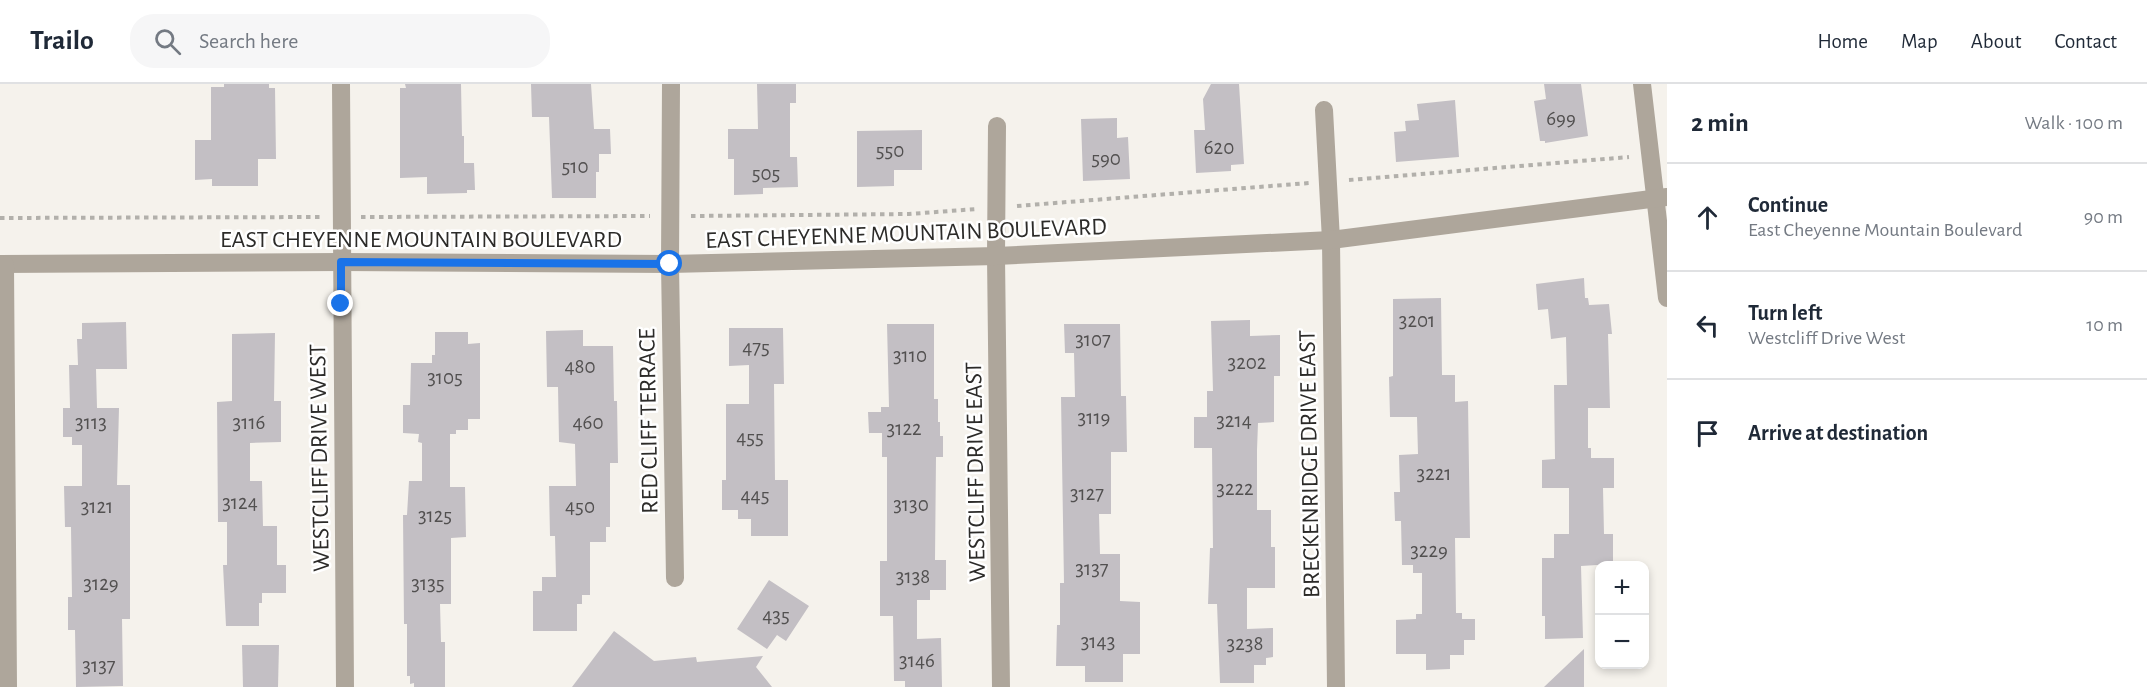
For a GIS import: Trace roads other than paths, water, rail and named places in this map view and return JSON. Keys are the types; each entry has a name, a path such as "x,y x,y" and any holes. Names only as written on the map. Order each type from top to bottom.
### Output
{"street":[{"name":"WESTCLIFF DRIVE WEST","path":"341,84 340,217 345,687"},
{"name":"RED CLIFF TERRACE","path":"671,84 670,264 675,578"},
{"path":"1642,84 1651,153 1662,198 1667,298"},
{"name":"BRECKENRIDGE DRIVE EAST","path":"1324,110 1331,240 1336,687"},
{"name":"WESTCLIFF DRIVE EAST","path":"997,126 996,256 1001,687"},
{"name":"EAST CHEYENNE MOUNTAIN BOULEVARD","path":"3,264 341,262 670,264 996,256 1331,240 1662,198"},
{"path":"3,264 8,687"}]}
